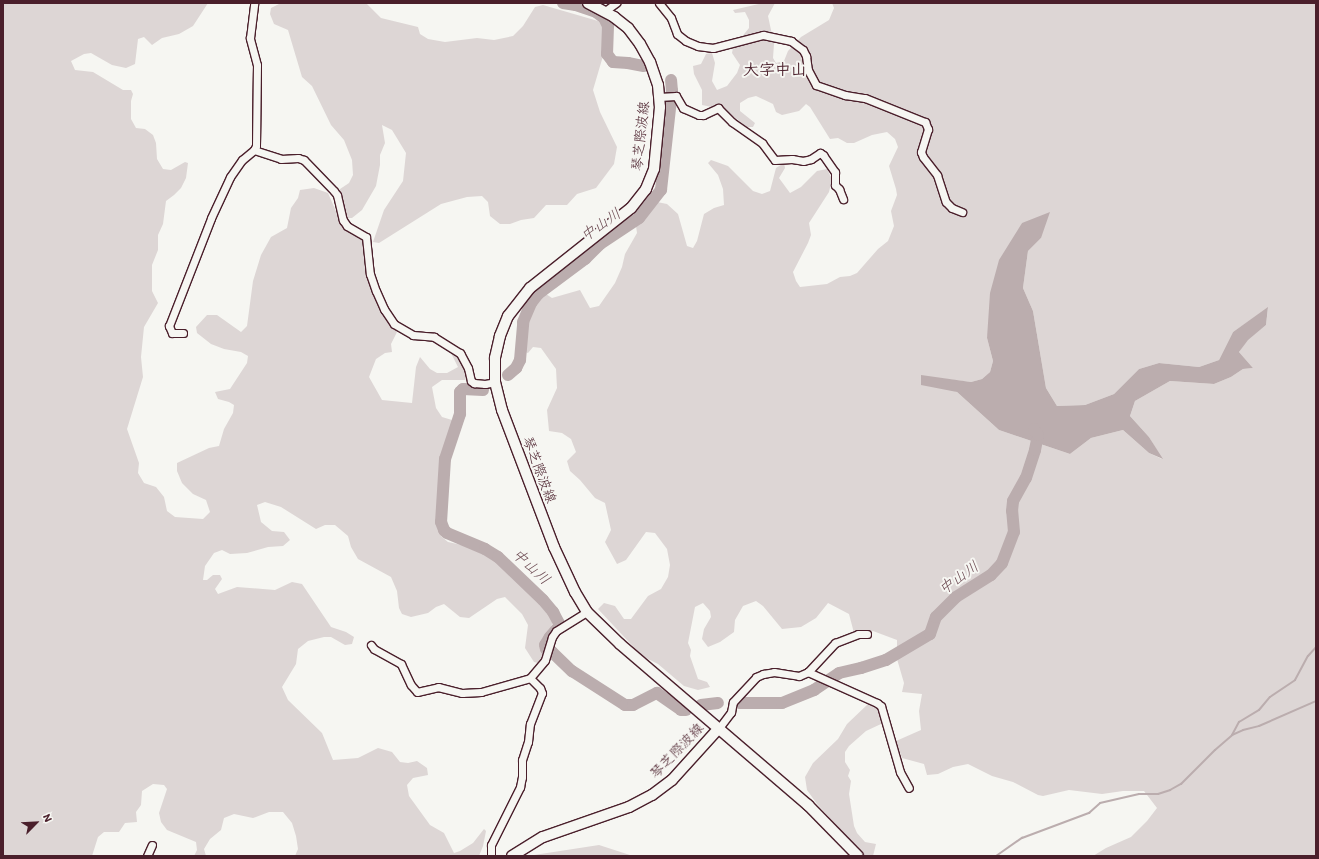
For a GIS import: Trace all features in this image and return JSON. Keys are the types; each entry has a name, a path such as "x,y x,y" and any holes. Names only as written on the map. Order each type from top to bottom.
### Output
{"main road":[{"name":"琴芝際波線","path":"512,856 543,837 629,806 652,795 672,780 719,728 620,644 587,612 562,565 537,506 508,429 495,382 495,358 500,336 508,316 518,301 541,279 631,208 646,189 654,169 660,122 660,97 654,73 640,44 628,28 606,11 588,3"},
{"path":"719,728 808,805 858,856"}],"street":[{"path":"183,333 172,333 168,326 211,218 230,178 242,160 254,150 257,139 257,65 250,38 254,3"},
{"path":"606,11 616,3"},
{"path":"659,3 671,18 677,34 686,41 698,46 713,48 763,35 791,42 803,50 806,56 808,70 816,85 845,95 865,98 925,122 928,129 921,152 923,157 937,175 946,202 952,208 962,212"},
{"path":"660,97 676,96 683,108 699,115 703,115 718,108 732,122 762,143 776,160 792,158 803,161 811,159 820,153 835,172 835,185 839,189 843,199"},
{"path":"254,150 280,159 292,158 304,160 334,191 337,195 343,220 347,226 366,237 370,274 384,309 394,324 413,335 434,337 460,353 468,368 471,381 474,383 485,384 495,382"},
{"path":"371,645 374,650 401,664 411,685 417,692 438,687 470,693 481,692 530,678 545,660 552,637 556,632 587,612"},
{"path":"719,728 730,712 733,702 756,677 774,672 800,676 808,672 835,643 858,634 867,634"},
{"path":"808,672 881,706 900,772 909,788"},
{"path":"491,856 491,845 520,788 522,760 528,742 530,724 542,693 540,688 530,678"},
{"path":"147,856 152,845"}],"shaded area":[{"path":"3,3 208,3 193,26 179,34 162,38 152,45 144,37 138,39 135,64 126,68 112,65 91,53 84,54 71,61 75,70 93,72 123,90 131,90 133,94 131,101 131,119 136,128 145,129 153,135 156,143 157,159 163,169 171,170 185,162 188,163 186,178 181,188 166,201 163,224 158,235 158,250 152,265 152,291 158,303 144,327 141,357 143,377 127,429 139,463 138,473 144,483 156,487 164,497 167,511 175,517 203,519 210,512 206,500 193,494 182,483 177,471 177,463 209,448 219,446 224,429 233,413 234,405 218,399 215,392 230,389 247,363 248,356 241,352 224,349 211,344 197,333 196,327 207,315 217,315 241,332 247,326 253,281 261,255 271,237 287,228 291,208 298,198 300,190 314,188 328,193 341,223 350,233 363,241 387,317 397,332 391,344 392,352 385,353 376,359 369,377 382,400 412,403 416,367 420,357 430,369 437,373 447,373 458,367 451,353 454,345 466,357 471,373 465,380 442,380 432,387 436,408 442,417 452,420 452,431 444,454 437,509 437,526 442,537 448,542 471,547 507,569 537,601 553,621 550,630 542,639 542,656 538,663 534,662 525,648 528,625 522,614 505,597 497,599 469,618 460,617 444,604 436,607 428,613 411,617 402,614 399,608 397,591 391,577 358,559 351,547 348,536 335,525 325,525 316,529 281,507 265,502 257,505 261,522 272,531 284,532 290,540 283,546 268,547 247,553 230,554 222,550 214,553 205,566 203,580 207,580 213,575 220,575 222,579 215,589 218,594 237,587 275,590 292,582 302,584 331,627 346,632 354,637 352,644 345,645 331,637 324,637 308,641 298,649 296,664 282,687 288,700 322,733 333,760 358,758 378,748 392,752 400,762 408,763 417,761 427,768 428,775 413,778 407,785 409,796 430,825 444,833 454,853 473,843 484,829 486,831 479,856 295,856 298,849 292,823 283,812 269,812 253,818 234,814 224,818 221,830 210,839 204,849 206,856 194,856 197,850 196,842 167,830 161,822 159,813 167,789 164,785 153,784 142,791 141,805 136,812 137,822 125,823 119,832 104,832 98,837 92,856 3,856"},
{"path":"281,3 366,3 381,18 418,27 420,34 428,39 445,42 477,38 494,40 513,36 523,26 535,7 543,5 598,21 605,28 605,36 603,56 593,90 600,112 617,147 614,164 596,188 577,194 567,205 546,205 534,218 521,220 510,224 500,224 490,216 488,202 482,196 467,197 441,204 379,243 373,242 384,210 403,181 406,153 392,130 382,125 385,143 380,155 380,165 376,186 362,210 352,218 345,218 339,193 340,189 349,183 353,175 352,160 344,140 331,125 312,86 302,77 288,30 274,24 270,14 271,8"},
{"path":"763,3 775,3 768,16 774,44 773,58 776,63 784,61 788,51 801,37 829,20 834,8 832,3 1316,3 1316,856 1093,856 1106,848 1131,837 1147,821 1157,808 1144,791 1123,791 1102,794 1069,790 1043,796 1038,795 1013,782 992,776 968,764 953,767 938,774 927,775 924,764 902,758 896,741 921,730 919,711 922,694 902,692 904,683 897,659 897,640 873,631 854,633 849,614 828,603 816,618 801,627 782,629 763,606 756,601 743,606 735,620 734,632 720,642 708,647 702,639 704,629 711,617 710,611 703,603 695,607 688,643 691,650 690,656 698,679 707,682 710,687 698,690 684,686 658,664 642,656 598,609 604,603 615,606 624,619 631,619 648,596 661,589 668,577 670,565 667,549 655,533 646,532 626,560 617,564 605,542 611,530 605,503 595,498 580,480 570,471 567,461 576,452 571,439 562,433 549,431 547,410 557,388 556,369 541,348 533,347 528,353 525,352 527,320 535,305 546,294 552,298 580,290 590,308 599,306 615,283 622,267 625,254 637,233 636,226 646,217 657,202 667,204 678,214 687,246 693,248 697,241 704,214 714,208 724,205 723,189 718,175 708,163 711,160 728,166 753,191 762,194 770,191 776,168 784,163 785,168 779,178 790,193 801,187 817,171 827,169 832,179 829,192 809,223 811,235 793,272 800,287 827,284 840,277 850,276 857,273 878,249 888,241 894,226 891,211 897,195 889,166 898,147 895,139 887,132 872,135 854,143 847,143 838,138 830,139 810,107 806,104 799,111 782,115 776,112 773,104 756,96 748,98 740,103 740,111 755,123 753,127 747,127 720,106 712,107 702,105 702,90 694,74 693,66 701,64 706,54 712,53 715,63 712,81 717,90 727,86 737,73 740,65 732,53 733,48 749,28 749,20 745,12 735,13 733,10","holes":["1022,223 1041,238 1028,251 1023,288 1033,311 1046,388 1057,406 1085,405 1114,394 1139,369 1159,363 1199,367 1219,360 1233,332 1268,308 1266,325 1247,340 1239,352 1253,368 1243,369 1231,377 1214,384 1170,381 1135,401 1130,416 1149,437 1162,459 1149,453 1123,430 1091,438 1070,454 999,430 957,392 921,376 971,382 982,379 990,372 993,361 987,338"]},
{"path":"1050,212 1041,238 1028,251 1023,288 1033,311 1046,388 1057,406 1085,405 1114,394 1139,369 1159,363 1199,367 1219,360 1233,332 1268,307 1266,325 1248,340 1239,352 1253,368 1243,369 1231,377 1214,384 1170,381 1135,401 1130,416 1149,437 1163,459 1149,453 1123,430 1091,438 1070,454 999,430 957,392 921,385 921,375 971,382 982,379 990,372 993,361 987,338 990,293 999,260 1022,223"},
{"path":"868,704 879,710 881,724 866,731 849,746 845,752 845,762 850,770 848,776 851,781 849,794 854,826 857,833 865,842 876,844 873,856 865,856 817,804 807,790 805,777 813,763 838,739 847,724"},
{"path":"599,845 633,856 533,856 534,855"}],"waterway":[{"name":"中山川","path":"563,3 576,5 596,12 604,18 608,26 607,54 613,62 644,66"},
{"name":"中山川","path":"508,375 516,368 520,360 523,322 531,303 538,294 585,259 600,244 639,218 661,190 672,91 671,80"},
{"name":"中山川","path":"483,390 463,389 460,392 460,414 445,459 441,522 444,530 447,533 485,549 498,557 543,600 553,612 560,625 545,645 546,649 552,652 572,671 625,705 633,705 657,693 681,710 686,710"},
{"name":"中山川","path":"739,703 782,703 814,690 839,673 886,660 930,634 936,617 956,597 991,575 1002,563 1014,532 1012,511 1013,501 1026,478 1035,450 1038,435 1034,429"},
{"path":"1232,735 1239,722 1259,710 1270,697 1295,680 1308,656 1316,647"},
{"path":"996,856 1022,838 1089,813 1100,803 1139,794 1158,794 1170,790 1181,784 1232,735 1243,730 1259,726 1316,701"},
{"name":"中山川","path":"701,705 718,703"}],"district":[{"name":"大字中山","path":"775,70"}]}
